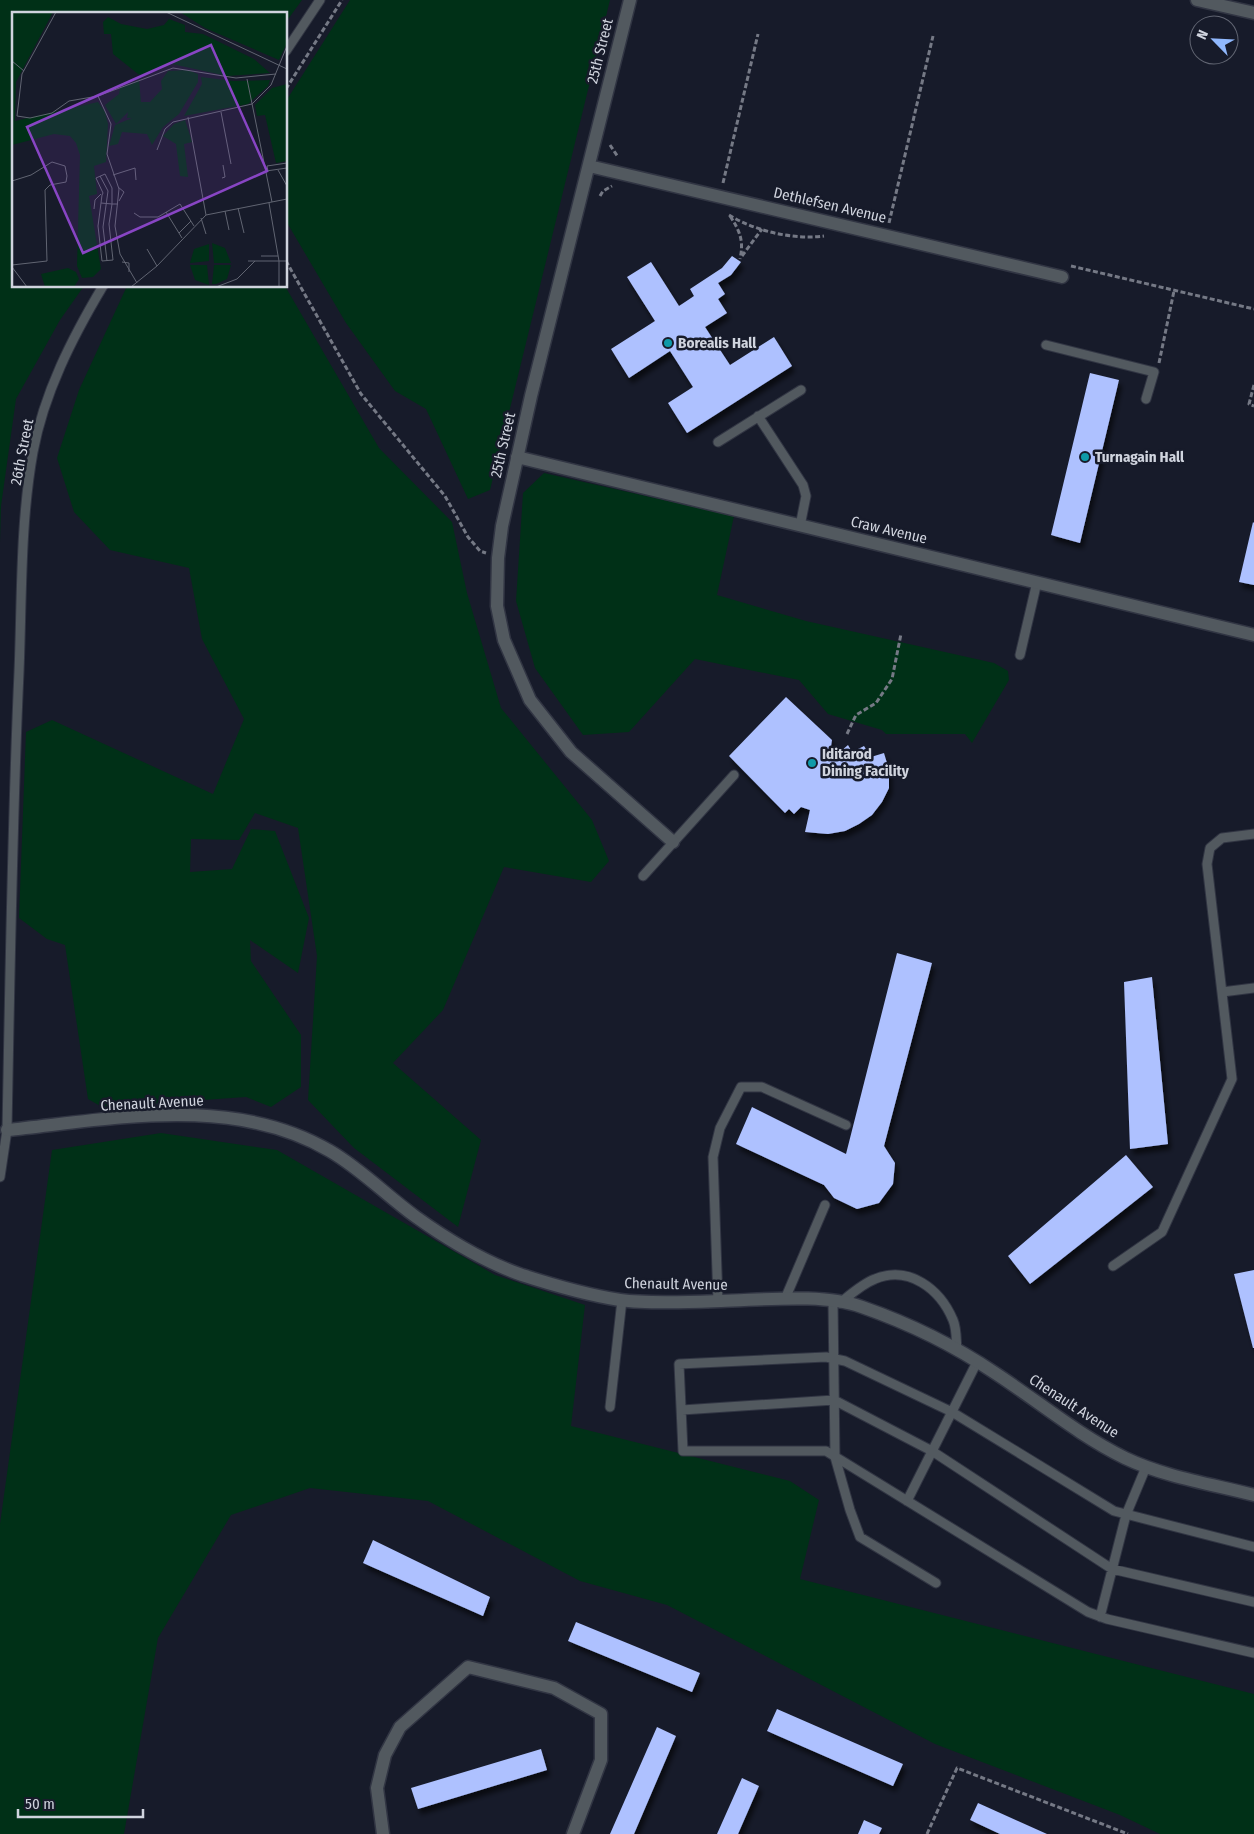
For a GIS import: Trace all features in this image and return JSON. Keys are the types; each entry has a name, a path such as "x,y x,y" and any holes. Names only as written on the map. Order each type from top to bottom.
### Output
{"street":[{"name":"25th Street","path":"630,0 517,458 502,526 498,558 497,606 504,640 530,700 571,752 673,842"},
{"path":"1197,0 1254,13"},
{"name":"Dethlefsen Avenue","path":"589,166 1062,277"},
{"name":"Craw Avenue","path":"517,458 1254,635"},
{"name":"Chenault Avenue","path":"7,1130 196,1114 245,1120 288,1130 332,1152 418,1218 478,1256 522,1275 622,1300 718,1301 804,1299 860,1306 937,1340 977,1362 1078,1431 1124,1457 1146,1466 1254,1495"},
{"path":"383,1834 377,1788 385,1754 400,1727 468,1668 554,1688 601,1714 601,1760 573,1834"}],"lane":[{"path":"288,48 320,0"},
{"name":"26th Street","path":"0,1177 7,1130 17,719 25,515 33,452 47,400 77,330 102,288"},
{"path":"1046,345 1154,372 1146,399"},
{"path":"718,442 801,390"},
{"path":"758,416 803,484 806,496 800,526"},
{"path":"1020,655 1037,582"},
{"path":"643,876 734,775"},
{"path":"1113,1266 1162,1232 1232,1079 1207,864 1210,848 1222,838 1254,834"},
{"path":"1222,992 1254,988"},
{"path":"718,1301 713,1157 720,1128 742,1087 762,1087 846,1125"},
{"path":"785,1299 825,1205"},
{"path":"936,1582 860,1537 835,1457 834,1359 837,1303 875,1278 903,1274 927,1284 941,1299 954,1322 957,1351"},
{"path":"610,1407 622,1300"},
{"path":"1254,1547 1114,1511 952,1412 845,1361 826,1357 679,1364 683,1451 826,1451 1088,1612 1100,1617 1254,1652"},
{"path":"906,1501 977,1362"},
{"path":"682,1410 834,1400 932,1451 1112,1569 1254,1602"},
{"path":"1100,1617 1126,1514 1146,1466"}],"path":[{"path":"288,86 342,0"},
{"path":"723,184 758,34"},
{"path":"889,223 933,36"},
{"path":"729,215 741,236 743,247 740,259 755,236 762,229"},
{"path":"288,264 361,394 445,496 468,537 480,551 498,558"},
{"path":"1154,372 1159,363 1174,291"},
{"path":"1254,385 1249,404 1254,406"},
{"path":"847,734 856,715 876,702 892,679 901,634"},
{"path":"927,1834 957,1768 1128,1834"}],"green space":[{"path":"0,0 302,0 288,19 288,12 12,12 12,288 83,288 60,320 16,399 1,506 0,543"},
{"path":"350,0 610,0 490,490 468,499 426,409 395,391 346,323 288,224 288,98"},
{"path":"126,288 286,288 379,448 452,522 467,593 501,708 592,820 609,861 591,882 504,867 443,1010 393,1063 481,1140 458,1227 354,1148 308,1100 317,956 298,828 255,813 239,840 191,839 190,872 232,869 251,829 275,831 309,918 298,973 250,940 251,961 301,1035 301,1087 271,1107 246,1097 102,1107 88,1099 65,945 47,939 19,918 26,732 52,720 213,794 244,719 202,639 189,568 110,550 74,512 57,458 79,390"},
{"path":"544,473 734,516 717,595 806,621 994,663 1008,671 1009,680 972,743 965,734 886,734 882,730 828,714 799,680 695,659 629,732 583,735 535,668 516,601 523,493"},
{"path":"161,1133 277,1150 495,1275 585,1305 571,1426 790,1481 819,1500 800,1579 1254,1694 1254,1834 1160,1834 1120,1815 935,1744 667,1605 580,1581 428,1501 310,1488 231,1515 158,1638 124,1834 0,1834 0,1524 52,1150"}],"building":[{"name":"Borealis Hall","path":"732,256 741,262 731,275 718,283 725,294 718,299 727,313 705,327 730,365 774,337 792,366 687,433 668,403 693,387 670,351 629,378 611,349 655,321 627,277 651,262 679,306 694,296 690,289 722,268"},
{"name":"Turnagain Hall","path":"1090,373 1119,380 1080,543 1051,535"},
{"path":"1254,523 1254,585 1239,582"},
{"name":"Iditarod Dining Facility","path":"786,697 832,740 830,753 835,756 848,745 852,752 864,746 871,757 884,753 889,770 889,788 882,802 872,815 859,824 845,831 828,834 805,832 810,810 801,807 794,814 789,809 785,813 729,756"},
{"path":"897,953 932,963 884,1146 895,1163 893,1184 879,1203 857,1209 834,1198 824,1185 736,1144 752,1107 846,1154"},
{"path":"1152,977 1168,1144 1130,1149 1124,982"},
{"path":"1126,1155 1153,1187 1030,1284 1008,1256"},
{"path":"1254,1270 1254,1348 1253,1348 1234,1274"},
{"path":"373,1540 490,1597 483,1616 363,1563"},
{"path":"576,1622 700,1673 692,1692 568,1641"},
{"path":"777,1709 903,1764 893,1786 767,1731"},
{"path":"657,1727 676,1736 634,1834 610,1834"},
{"path":"541,1749 547,1770 418,1809 411,1788"},
{"path":"742,1778 759,1786 738,1834 717,1834"},
{"path":"978,1803 1047,1834 1000,1834 970,1820"},
{"path":"864,1820 882,1828 879,1834 858,1834"}],"place":[{"name":"Borealis Hall","path":"668,343"},
{"name":"Turnagain Hall","path":"1085,457"},
{"name":"Iditarod Dining Facility","path":"812,763"}]}
